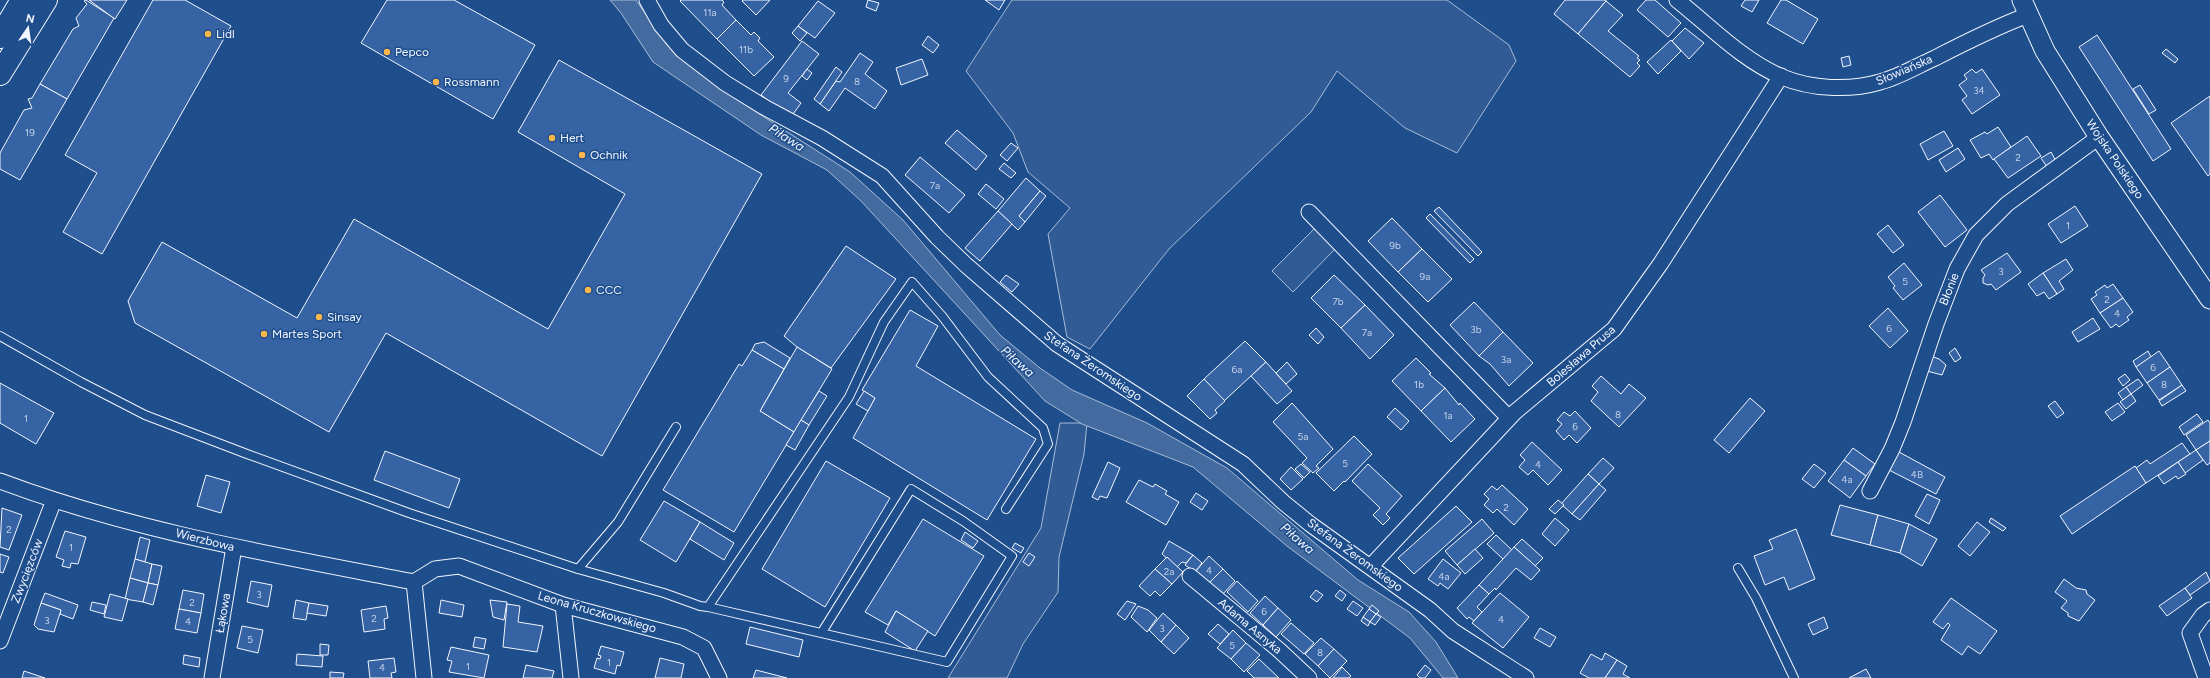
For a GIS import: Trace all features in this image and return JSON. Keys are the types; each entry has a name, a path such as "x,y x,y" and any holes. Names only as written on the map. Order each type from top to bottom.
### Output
{"main road":[{"path":"0,74 46,0"},
{"path":"0,37 13,10"}],"street":[{"name":"Stefana Żeromskiego","path":"647,0 661,25 682,50 725,83 764,107 822,138 882,176 937,237 966,266 1057,344 1243,464 1305,519 1430,610 1453,631 1526,678"},
{"name":"Słowiańska","path":"1677,0 1740,52 1781,76 1805,84 1852,88 1879,83 2001,25 2025,7"},
{"name":"Wojska Polskiego","path":"2025,7 2045,51 2099,138 2210,299"},
{"name":"Bolesława Prusa","path":"1371,566 1508,418 1614,329 1661,263 1781,76"},
{"name":"Błonie","path":"1870,491 1892,449 1903,422 1936,324 1957,269 1976,235 2007,204 2099,138"},
{"path":"1309,212 1508,418"},
{"name":"Wierzbowa","path":"0,481 54,500 234,547 414,582"},
{"name":"Zwycięzców","path":"0,641 54,500"},
{"name":"Łąkowa","path":"212,678 234,547"},
{"name":"Leona Kruczkowskiego","path":"414,582 435,569 459,566 563,605 683,637 704,648 719,678"},
{"name":"Adama Asnyka","path":"1190,576 1280,650 1309,678"},
{"path":"414,582 424,678"},
{"path":"563,605 571,678"},
{"path":"2206,678 2190,633 2203,615 2210,610"}],"lane":[{"path":"708,607 849,397 884,322 912,282 942,316 988,377 1043,428 1048,444 1006,509"},
{"path":"0,336 81,382 145,415 247,454 402,510 578,569 700,606 822,632 947,662 1012,556 963,521 912,489 822,632"},
{"path":"578,569 618,522 676,426"},
{"path":"1738,568 1756,598 1794,678"}],"shaded area":[{"path":"1012,0 1447,0 1509,45 1516,61 1457,153 1405,128 1337,71 1311,112 1169,249 1090,349 1067,337 1048,234 1070,208 1028,172 1013,133 966,71"},
{"path":"1316,227 1337,247 1293,292 1272,271"},
{"path":"1060,423 1087,423 1084,454 1059,557 1058,592 1023,644 1007,678 948,678 1041,528"}],"water":[{"name":"Piława","path":"610,0 636,0 668,46 736,99 850,172 903,220 1000,335 1040,368 1072,390 1147,423 1227,468 1358,580 1409,612 1436,642 1458,678 1443,678 1410,638 1287,546 1193,467 1082,424 1045,401 861,201 827,170 761,135 653,62 621,13"}],"building":[{"path":"86,0 114,18 67,99 40,84 73,29 79,26 76,18 87,4 84,1"},
{"path":"89,0 127,0 115,19"},
{"path":"153,0 185,0 231,26 102,254 63,232 97,173 65,155"},
{"path":"387,0 454,0 535,45 493,119 361,43"},
{"path":"722,0 724,2 722,5 736,20 717,39 680,1"},
{"path":"743,0 770,0 756,15 742,1"},
{"path":"868,0 879,3 876,11 866,7"},
{"path":"985,0 1005,0 999,10"},
{"path":"1565,0 1606,1 1578,34 1554,14"},
{"path":"1646,0 1655,0 1681,23 1668,37 1637,10"},
{"path":"1745,0 1759,0 1752,12 1741,6"},
{"path":"1781,0 1786,0 1818,19 1803,44 1767,23"},
{"path":"818,1 835,13 815,38 798,26"},
{"path":"1606,1 1623,15 1608,31 1639,56 1637,58 1640,60 1637,63 1640,66 1630,77 1578,34"},
{"path":"736,20 751,35 754,32 760,38 758,41 774,57 754,76 717,39"},
{"path":"798,26 807,33 800,41 792,33"},
{"path":"1685,28 1704,43 1689,59 1672,41"},
{"path":"2097,35 2171,149 2153,161 2079,47"},
{"path":"928,36 939,45 933,53 922,45"},
{"path":"1671,40 1681,51 1658,74 1647,62"},
{"path":"802,41 819,54 788,93 801,103 791,117 761,95"},
{"path":"2166,49 2178,59 2175,63 2162,53"},
{"path":"860,53 873,62 865,74 887,91 875,109 845,88 829,111 820,104 836,81 840,82"},
{"path":"1849,56 1851,65 1843,67 1841,58"},
{"path":"922,59 928,75 901,85 896,68"},
{"path":"559,60 762,174 602,456 386,333 329,432 135,323 128,301 162,242 297,318 354,219 548,329 625,194 518,132"},
{"path":"836,67 842,72 820,104 814,99"},
{"path":"807,69 812,73 807,80 802,76"},
{"path":"1972,69 1976,73 1982,69 2000,95 1972,114 1962,100 1967,96 1959,85 1967,79 1964,75"},
{"path":"40,84 67,99 20,180 0,169 0,153 24,110 32,108 28,99 32,98"},
{"path":"2140,85 2156,110 2149,114 2133,89"},
{"path":"2210,96 2210,174 2208,176 2171,123"},
{"path":"1998,127 2011,147 1993,160 1989,154 1981,158 1970,140 1985,132 1987,134"},
{"path":"957,130 987,156 976,170 945,143"},
{"path":"1944,131 1953,146 1928,160 1920,144"},
{"path":"2027,136 2041,156 2008,178 1994,159"},
{"path":"1011,143 1018,148 1007,161 1000,155"},
{"path":"1958,148 1965,159 1946,172 1939,160"},
{"path":"2051,152 2056,161 2047,167 2041,158"},
{"path":"920,157 965,195 949,213 905,175"},
{"path":"1004,163 1016,173 1011,178 999,169"},
{"path":"1026,178 1040,191 1019,216 1025,222 1018,230 998,211"},
{"path":"986,184 1004,199 996,209 978,194"},
{"path":"1040,191 1046,196 1025,222 1019,216"},
{"path":"1940,195 1967,230 1945,247 1918,212"},
{"path":"2075,206 2088,226 2061,243 2048,224"},
{"path":"1439,207 1482,252 1478,256 1434,211"},
{"path":"998,211 1012,224 980,261 965,248"},
{"path":"1430,214 1474,259 1470,263 1426,218"},
{"path":"1392,218 1422,249 1398,272 1368,241"},
{"path":"1888,225 1904,245 1893,253 1877,234"},
{"path":"846,246 896,279 831,368 797,347 784,336"},
{"path":"1422,249 1452,279 1428,302 1398,272"},
{"path":"2007,253 2021,272 1996,290 1991,284 1988,285 1983,283 1983,278 1985,275 1981,270"},
{"path":"2066,259 2073,270 2059,281 2064,289 2057,294 2043,273"},
{"path":"1904,263 1922,285 1903,300 1893,288 1895,286 1888,277"},
{"path":"2043,273 2057,294 2049,299 2044,292 2037,296 2028,284"},
{"path":"1006,275 1019,284 1012,292 1000,282"},
{"path":"1334,275 1365,305 1341,328 1311,298"},
{"path":"2113,284 2123,298 2100,313 2091,299 2097,295 2095,292 2105,285 2107,288"},
{"path":"2123,298 2133,312 2127,317 2129,320 2119,327 2116,324 2111,328 2100,313"},
{"path":"1474,302 1503,332 1479,356 1450,325"},
{"path":"1365,305 1394,335 1370,359 1341,328"},
{"path":"1888,308 1908,331 1890,348 1869,326"},
{"path":"910,310 938,326 916,366 1036,439 987,520 853,438 875,398 862,390"},
{"path":"2093,318 2100,329 2078,342 2072,332"},
{"path":"1316,328 1324,337 1318,344 1309,335"},
{"path":"1503,332 1533,363 1509,386 1490,364 1479,356"},
{"path":"1245,341 1266,362 1224,401 1204,379"},
{"path":"764,342 790,358 784,369 752,350 755,344"},
{"path":"797,347 832,369 794,432 760,411"},
{"path":"1955,348 1961,358 1955,362 1949,353"},
{"path":"752,350 784,369 760,411 794,432 734,532 663,490 739,364 742,366"},
{"path":"2148,351 2151,357 2136,367 2133,361"},
{"path":"2159,351 2170,367 2147,383 2136,367"},
{"path":"1931,356 1939,359 1946,365 1942,375 1927,371"},
{"path":"1416,358 1431,373 1429,374 1445,388 1421,411 1392,381"},
{"path":"1266,362 1292,391 1277,404 1251,376"},
{"path":"1287,362 1297,374 1286,384 1276,373"},
{"path":"2170,367 2182,385 2159,400 2147,383"},
{"path":"2125,374 2130,380 2123,386 2118,379"},
{"path":"1601,376 1621,394 1629,384 1646,398 1619,427 1591,401 1598,392 1592,386"},
{"path":"1204,379 1225,401 1215,410 1217,413 1210,419 1187,396"},
{"path":"2138,379 2143,385 2131,394 2126,387"},
{"path":"0,383 54,413 36,444 0,423"},
{"path":"2182,385 2186,391 2162,406 2159,401"},
{"path":"2126,387 2131,394 2123,400 2118,393"},
{"path":"1445,388 1459,405 1460,403 1475,419 1451,442 1421,411"},
{"path":"819,391 827,396 809,425 801,420"},
{"path":"864,391 875,398 868,411 856,404"},
{"path":"2131,394 2136,401 2126,409 2120,402"},
{"path":"1750,398 1765,411 1729,453 1714,440"},
{"path":"2055,401 2064,413 2057,418 2048,406"},
{"path":"1292,403 1333,449 1316,466 1319,468 1313,473 1302,463 1307,458 1273,422"},
{"path":"2118,403 2125,412 2112,421 2105,412"},
{"path":"1395,408 1409,421 1401,430 1387,417"},
{"path":"1575,411 1591,428 1577,443 1569,435 1564,440 1556,431 1562,424 1557,420 1564,412 1570,416"},
{"path":"2197,414 2203,422 2184,435 2179,427"},
{"path":"801,420 809,425 795,450 786,445"},
{"path":"2208,420 2210,423 2210,441 2196,450 2186,435"},
{"path":"1354,436 1372,454 1345,482 1344,481 1334,491 1316,473"},
{"path":"2210,441 2210,463 2207,465 2196,450"},
{"path":"1532,442 1562,470 1548,485 1533,470 1528,475 1519,467 1525,460 1520,455"},
{"path":"2182,443 2190,454 2146,483 2136,468 2147,460 2150,464"},
{"path":"1853,448 1875,464 1866,476 1844,460"},
{"path":"2196,450 2203,460 2185,473 2178,462"},
{"path":"385,451 460,479 449,508 374,480"},
{"path":"1899,452 1945,477 1936,494 1889,470"},
{"path":"1603,458 1614,468 1599,484 1588,474"},
{"path":"1844,460 1866,476 1850,498 1828,481"},
{"path":"826,461 890,498 825,607 762,569"},
{"path":"1108,462 1120,468 1107,498 1100,496 1098,500 1092,497"},
{"path":"2178,462 2186,474 2178,479 2176,476 2164,484 2158,476"},
{"path":"1301,464 1310,472 1304,478 1295,469"},
{"path":"1368,464 1402,496 1386,514 1390,518 1383,525 1373,515 1380,508 1352,481"},
{"path":"1814,464 1826,473 1814,488 1802,479"},
{"path":"2135,466 2146,483 2072,534 2060,516"},
{"path":"1291,467 1303,479 1291,490 1280,479"},
{"path":"1588,474 1599,484 1572,514 1561,504"},
{"path":"206,475 230,482 221,513 197,506"},
{"path":"1139,480 1153,487 1155,484 1167,491 1165,494 1179,502 1166,525 1126,502"},
{"path":"1599,484 1606,490 1580,520 1572,514"},
{"path":"1502,485 1528,509 1514,525 1497,509 1493,513 1484,505 1489,499 1484,494 1492,486 1497,490"},
{"path":"1196,493 1208,501 1202,510 1190,502"},
{"path":"1927,494 1940,500 1929,524 1915,516"},
{"path":"1558,500 1564,505 1555,514 1549,509"},
{"path":"664,501 700,522 676,562 640,540"},
{"path":"1840,505 1878,515 1870,545 1831,535"},
{"path":"1456,506 1472,522 1414,574 1398,558"},
{"path":"2,508 22,515 9,550 0,547"},
{"path":"1878,515 1909,524 1900,553 1870,545"},
{"path":"1555,518 1569,530 1555,546 1542,534"},
{"path":"1991,518 2006,528 2003,531 1989,522"},
{"path":"923,519 984,556 935,636 896,611 888,625 865,612"},
{"path":"1482,519 1494,533 1457,565 1445,551"},
{"path":"700,522 734,543 724,560 690,539"},
{"path":"1977,522 1990,532 1970,556 1958,546"},
{"path":"1909,524 1937,539 1922,566 1900,553"},
{"path":"1796,529 1815,579 1789,590 1784,577 1765,585 1754,556 1773,549 1769,540"},
{"path":"65,531 86,537 78,564 71,563 70,568 62,566 64,560 56,557"},
{"path":"965,532 978,541 973,548 961,540"},
{"path":"1496,535 1513,551 1504,560 1487,544"},
{"path":"140,537 150,540 145,562 135,559"},
{"path":"1522,539 1543,558 1535,566 1514,547"},
{"path":"1169,541 1193,555 1186,563 1182,562 1177,567 1162,554"},
{"path":"1015,543 1024,548 1021,553 1012,548"},
{"path":"1514,547 1540,570 1531,580 1516,568 1496,590 1495,588 1489,594 1479,585"},
{"path":"1475,549 1483,558 1465,574 1457,565"},
{"path":"1029,553 1035,557 1029,566 1023,562"},
{"path":"0,554 9,557 3,573 0,572"},
{"path":"1193,555 1202,563 1195,572 1185,565"},
{"path":"1209,556 1223,569 1208,584 1195,572"},
{"path":"1167,557 1183,572 1172,584 1155,569"},
{"path":"135,559 152,564 148,583 130,578"},
{"path":"1443,559 1461,573 1448,589 1440,583 1438,586 1428,579"},
{"path":"152,564 162,566 158,585 148,583"},
{"path":"1155,569 1172,584 1160,596 1155,591 1150,596 1139,586"},
{"path":"1223,569 1235,581 1221,596 1208,584"},
{"path":"2206,572 2210,581 2190,595 2185,588"},
{"path":"130,578 148,583 143,602 125,599"},
{"path":"2064,579 2076,588 2086,590 2087,594 2095,600 2079,621 2068,616 2068,613 2061,608 2067,601 2055,592"},
{"path":"251,581 272,585 268,607 247,602"},
{"path":"1237,581 1258,601 1248,612 1227,592"},
{"path":"148,583 158,585 153,605 143,602"},
{"path":"1479,585 1489,594 1477,607 1482,612 1474,621 1469,617 1467,619 1457,608"},
{"path":"2185,588 2192,598 2167,616 2159,606"},
{"path":"183,590 204,594 201,613 179,609"},
{"path":"1316,590 1323,595 1317,602 1310,597"},
{"path":"1340,590 1346,595 1342,601 1335,596"},
{"path":"45,593 78,605 73,619 60,614 61,610 41,603"},
{"path":"1500,593 1529,617 1503,648 1472,623"},
{"path":"110,594 128,599 122,621 104,617"},
{"path":"1265,596 1278,608 1263,625 1250,613"},
{"path":"1951,598 1997,631 1980,654 1968,646 1962,655 1941,640 1950,625 1948,623 1943,629 1933,622"},
{"path":"296,600 309,603 306,620 293,618"},
{"path":"441,600 464,605 462,617 439,613"},
{"path":"490,600 507,602 504,620 493,617"},
{"path":"1127,601 1136,604 1125,620 1117,614"},
{"path":"1353,601 1363,608 1357,616 1347,609"},
{"path":"92,602 106,605 104,614 90,610"},
{"path":"41,603 61,610 54,632 38,629 34,625"},
{"path":"309,603 328,606 326,616 307,613"},
{"path":"507,604 520,606 518,622 543,626 537,652 503,647"},
{"path":"1372,605 1379,611 1376,614 1369,609"},
{"path":"386,606 388,618 384,619 385,629 364,632 361,610"},
{"path":"1138,606 1148,610 1157,618 1147,632 1131,617"},
{"path":"1278,608 1291,620 1276,637 1263,625"},
{"path":"179,609 201,613 197,633 175,629"},
{"path":"1369,609 1376,614 1370,622 1363,617"},
{"path":"896,611 928,631 915,651 885,632"},
{"path":"1163,613 1176,625 1161,642 1149,630"},
{"path":"1376,614 1381,617 1375,625 1370,622"},
{"path":"1363,617 1370,622 1368,626 1361,621"},
{"path":"1824,617 1828,628 1813,635 1808,624"},
{"path":"1291,623 1314,643 1304,654 1281,634"},
{"path":"1218,624 1229,634 1220,644 1208,634"},
{"path":"1176,625 1189,638 1174,654 1161,642"},
{"path":"242,626 263,630 258,653 237,648"},
{"path":"750,627 803,640 799,657 746,644"},
{"path":"1540,628 1556,637 1550,647 1534,638"},
{"path":"1233,630 1246,643 1231,659 1217,648"},
{"path":"475,637 486,639 484,649 473,647"},
{"path":"1321,638 1334,649 1318,666 1305,654"},
{"path":"1246,643 1260,655 1244,672 1231,659"},
{"path":"320,644 329,645 328,655 320,655"},
{"path":"601,646 624,652 620,666 617,665 615,674 594,668 597,658 600,659 601,656 598,655"},
{"path":"451,647 489,655 484,678 449,672 452,661 447,660"},
{"path":"1334,649 1347,661 1330,678 1318,666"},
{"path":"1605,653 1617,660 1605,678 1589,678 1580,673 1591,654 1602,660"},
{"path":"297,654 323,656 322,667 296,665"},
{"path":"184,655 200,658 199,667 183,664"},
{"path":"394,658 396,672 391,673 392,678 370,678 368,661"},
{"path":"660,658 684,664 681,678 655,678"},
{"path":"1259,659 1279,678 1254,678 1247,671"},
{"path":"1617,660 1627,666 1623,674 1630,678 1605,678"},
{"path":"526,665 554,671 552,678 523,678"},
{"path":"1425,665 1431,670 1425,678 1420,678 1417,675"},
{"path":"1342,667 1351,676 1349,678 1333,678"},
{"path":"1866,669 1871,678 1849,678"},
{"path":"756,670 787,678 753,678"},
{"path":"24,671 45,678 22,678"},
{"path":"330,672 344,673 343,678 330,678"}],"place":[{"name":"Lidl","path":"208,34"},
{"name":"Pepco","path":"387,52"},
{"name":"Rossmann","path":"436,82"},
{"name":"Hert","path":"552,138"},
{"name":"Ochnik","path":"582,155"},
{"name":"CCC","path":"588,290"},
{"name":"Sinsay","path":"319,317"},
{"name":"Martes Sport","path":"264,334"}]}
